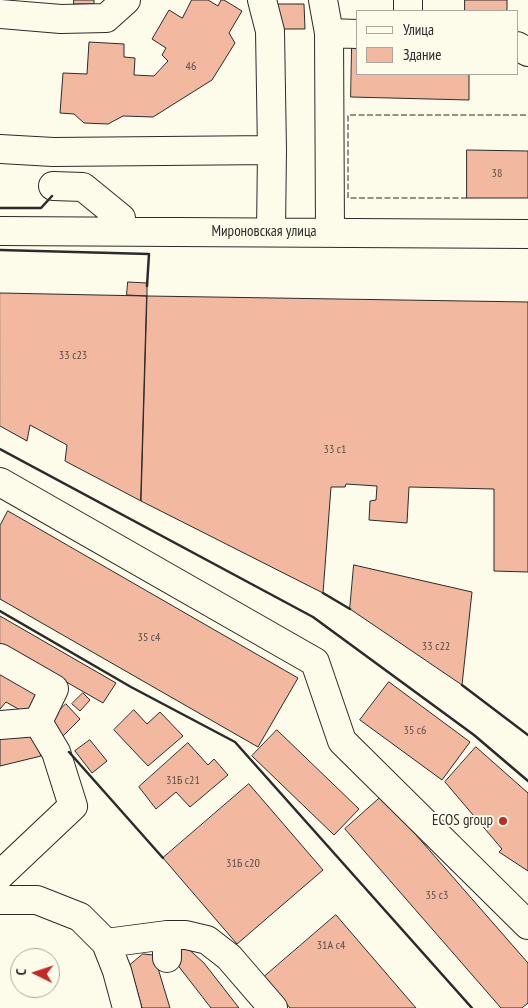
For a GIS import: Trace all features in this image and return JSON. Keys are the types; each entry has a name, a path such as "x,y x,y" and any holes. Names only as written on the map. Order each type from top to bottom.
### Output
{"street":[{"path":"0,14 61,18 106,18 126,0"},
{"path":"262,0 270,31 271,232"},
{"path":"324,0 329,33 330,233"},
{"path":"329,33 356,34"},
{"path":"0,149 53,152 272,150"},
{"path":"53,186 83,186 121,218 122,231"},
{"name":"Мироновская улица","path":"0,231 528,234"},
{"path":"0,482 315,662 342,741 528,925"},
{"path":"0,658 54,689 38,722"},
{"path":"0,725 38,722"},
{"path":"0,875 73,806 56,752 38,722"},
{"path":"0,900 38,900 80,916 106,943 117,971 127,1008"},
{"path":"106,943 167,946 186,935 207,940 229,956 273,1008"}],"building":[{"path":"74,0 94,0 94,4 74,4"},
{"path":"192,0 208,0 218,6 221,0 224,0 242,11 229,33 235,43 212,80 153,117 123,116 108,124 84,123 74,114 60,113 63,73 87,74 89,42 124,44 124,57 135,58 134,75 154,76 168,61 162,55 166,48 152,39 169,10 182,18"},
{"path":"465,0 507,0 507,10 465,10"},
{"path":"276,4 304,4 305,29 276,29"},
{"path":"352,46 356,46 356,75 469,75 469,100 351,97"},
{"path":"467,150 528,151 528,198 467,198"},
{"path":"128,282 147,283 147,296 127,295"},
{"path":"0,293 147,296 141,501 65,461 67,445 30,425 27,441 0,426"},
{"path":"147,296 528,302 528,572 494,571 494,489 409,487 407,523 369,520 370,501 376,500 377,486 346,484 345,487 331,487 323,593 141,501"},
{"path":"8,511 298,678 258,747 0,599 0,526"},
{"path":"354,565 472,592 462,685 350,609"},
{"path":"0,616 116,683 103,703 0,644"},
{"path":"0,670 39,695 27,714 6,702 0,709"},
{"path":"389,682 470,742 442,780 360,720"},
{"path":"83,693 90,700 80,711 72,704"},
{"path":"66,704 80,719 62,737 48,722"},
{"path":"134,710 147,724 160,712 183,736 148,766 114,730"},
{"path":"277,730 359,809 334,835 252,756"},
{"path":"33,731 41,756 0,766 0,739"},
{"path":"90,740 107,761 92,773 75,751"},
{"path":"188,743 208,765 214,759 228,775 190,807 176,792 156,809 139,787"},
{"name":"ECOS group","path":"476,747 528,793 528,871 499,852 502,849 445,782"},
{"path":"249,784 323,870 237,944 163,858"},
{"path":"382,796 528,963 528,1003 522,1008 501,1008 345,829"},
{"path":"336,915 416,1008 290,1008 264,977"},
{"path":"184,945 204,963 239,1008 211,1008 173,959"},
{"path":"143,954 154,955 170,1008 142,1008 130,965"}],"fence":[{"path":"467,198 348,198 348,115 528,115"}],"wall":[{"path":"0,208 41,208 52,196"},
{"path":"0,250 149,254 147,286"},
{"path":"0,449 313,617 474,735 528,781"},
{"path":"323,593 350,609"},
{"path":"0,611 131,687 235,742 472,1008"},
{"path":"462,685 528,735"},
{"path":"69,752 163,858"}],"place":[{"name":"ECOS group","path":"503,821"}]}
